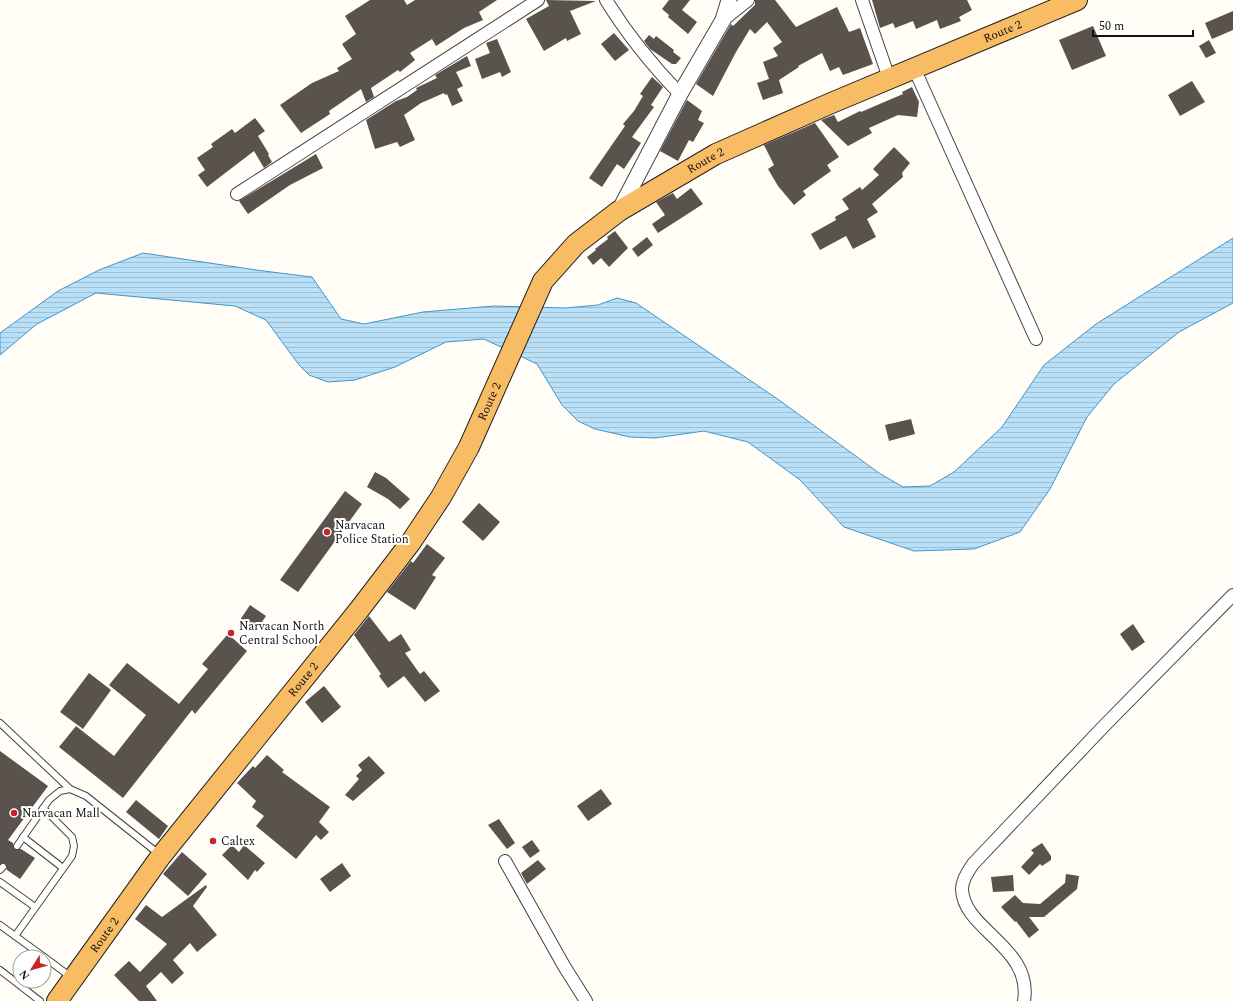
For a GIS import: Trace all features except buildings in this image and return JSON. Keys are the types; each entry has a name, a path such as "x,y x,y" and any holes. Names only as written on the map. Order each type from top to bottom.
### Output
{"highway":[{"name":"Route 2","path":"57,1001 161,856 359,610 411,542 441,497 469,447 501,372 543,281 576,244 619,211 716,154 889,78 1077,0"}],"street":[{"path":"237,194 538,0"},
{"path":"606,0 637,46 654,67 680,94"},
{"path":"619,211 680,94 722,20 729,0"},
{"path":"722,20 748,0"},
{"path":"862,0 889,78"},
{"path":"914,68 1036,339"},
{"path":"1024,1001 1024,981 1019,967 1010,955 973,915 964,901 962,888 964,879 973,864 983,852 1102,726 1233,595"},
{"path":"505,861 564,966 586,1001"}],"lane":[{"path":"0,724 70,789 86,796 161,856"},
{"path":"17,846 49,800 60,791 70,789"},
{"path":"15,936 72,856 74,846 72,837 43,808"},
{"path":"23,838 63,868"},
{"path":"0,882 35,907"},
{"path":"0,925 33,949"},
{"path":"52,963 73,978"},
{"path":"0,970 40,1001"}],"water":[{"path":"1233,238 1233,303 1179,332 1114,384 1087,417 1050,489 1020,532 974,549 914,551 844,527 800,480 748,442 704,431 655,438 630,437 595,429 578,421 562,405 537,364 484,339 446,342 395,367 355,380 328,382 309,375 299,365 266,320 235,306 96,293 37,324 0,355 0,333 58,291 99,270 143,253 312,277 341,319 364,324 423,312 494,306 565,308 598,305 617,298 636,303 779,400 879,473 903,487 930,486 954,472 1002,427 1044,365 1096,324"}],"place":[{"name":"Narvacan Police Station","path":"327,532"},
{"name":"Narvacan North Central School","path":"231,633"},
{"name":"Narvacan Mall","path":"14,813"},
{"name":"Caltex","path":"213,841"}]}
